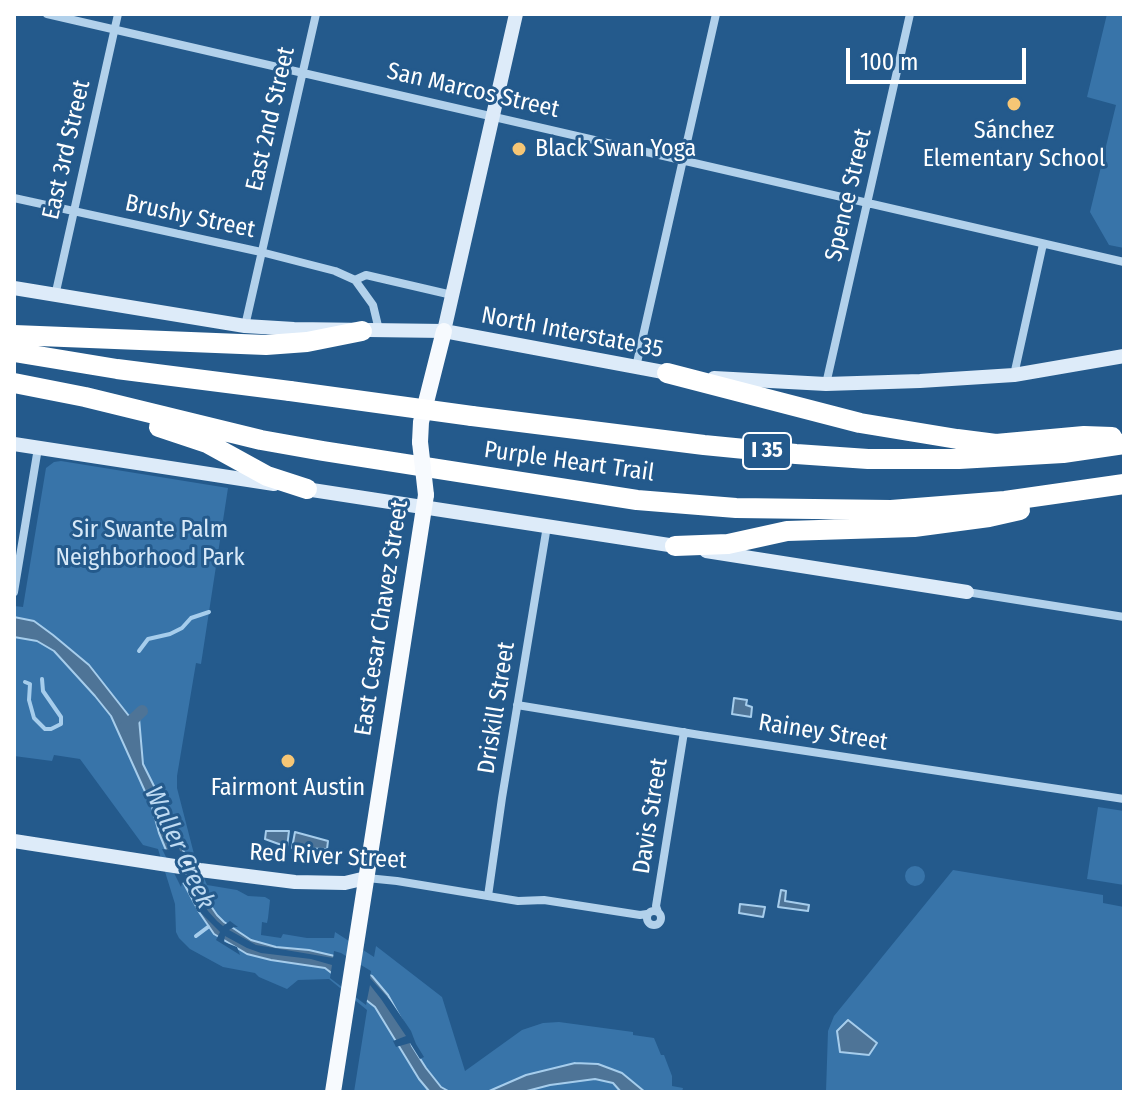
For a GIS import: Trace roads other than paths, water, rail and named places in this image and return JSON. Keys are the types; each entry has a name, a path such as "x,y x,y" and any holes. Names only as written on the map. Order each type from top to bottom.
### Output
{"highway":[{"path":"14,335 254,345 307,342 370,331"},
{"name":"Purple Heart Trail","path":"14,352 131,371 472,416 796,454 868,459 973,458 1063,453 1124,441"},
{"path":"667,373 860,423 957,439 996,444 1084,436 1124,441"},
{"name":"Purple Heart Trail","path":"14,383 261,440 637,500 736,508 834,511 938,507 1124,486"},
{"path":"85,397 207,443 267,476 307,489"},
{"path":"675,546 728,544 787,531 948,523 989,517 1124,486"}],"main road":[{"name":"East Cesar Chavez Street","path":"333,1092 425,501 421,422 516,14"},
{"name":"North Interstate 35","path":"14,288 245,326 444,331 635,368 723,379 826,384 920,381 1014,375 1124,356"},
{"path":"14,444 307,489 425,501 547,526 967,592"},
{"name":"Red River Street","path":"14,841 295,882 345,883 366,878"}],"street":[{"name":"San Marcos Street","path":"47,14 1124,262"},
{"name":"East 3rd Street","path":"55,296 118,14"},
{"name":"East 2nd Street","path":"245,326 316,14"},
{"path":"635,368 716,14"},
{"name":"Spence Street","path":"826,384 910,14"},
{"name":"Brushy Street","path":"14,198 261,252 335,271 355,280 366,275 452,295"},
{"path":"1014,375 1043,244"},
{"path":"355,280 373,305 370,331"},
{"path":"14,592 38,448"},
{"name":"Driskill Street","path":"488,896 547,526"},
{"path":"967,592 1124,617"},
{"name":"Rainey Street","path":"517,705 1124,799"},
{"name":"Davis Street","path":"650,913 684,732"},
{"name":"Red River Street","path":"366,878 518,901 544,900 650,913"}],"water":[{"name":"Waller Creek","path":"14,617 34,621 53,635 89,665 129,716 139,718 143,764 200,890 217,915 251,940 339,957 372,976 388,995 426,1068 441,1087 450,1092 429,1091 375,1007 325,968 247,954 214,934 166,850 152,807 111,716 54,651 37,641 14,637"},
{"path":"734,698 747,700 746,705 752,707 751,717 732,714"},
{"path":"266,831 289,831 287,847 265,839"},
{"path":"295,832 328,841 327,849 292,848"},
{"path":"781,890 786,891 785,901 809,905 808,911 778,907"},
{"path":"740,904 765,907 763,917 739,913"},
{"path":"848,1020 877,1043 869,1055 840,1052 837,1031"},
{"path":"575,1063 598,1064 622,1073 645,1092 621,1092 613,1083 595,1079 523,1092 487,1092 526,1075"}],"waterway":[{"path":"139,651 148,639 170,634 182,628 191,618 209,612"},
{"path":"25,682 30,684 29,700 34,718 45,729 51,729 61,724 61,717 43,691 42,679"},
{"path":"125,727 142,711"},
{"path":"196,936 208,927"}],"place":[{"name":"Sánchez Elementary School","path":"1014,104"},
{"name":"Black Swan Yoga","path":"519,149"},
{"name":"Fairmont Austin","path":"288,761"}],"park label":[{"name":"Sir Swante Palm Neighborhood Park","path":"150,544"}]}
